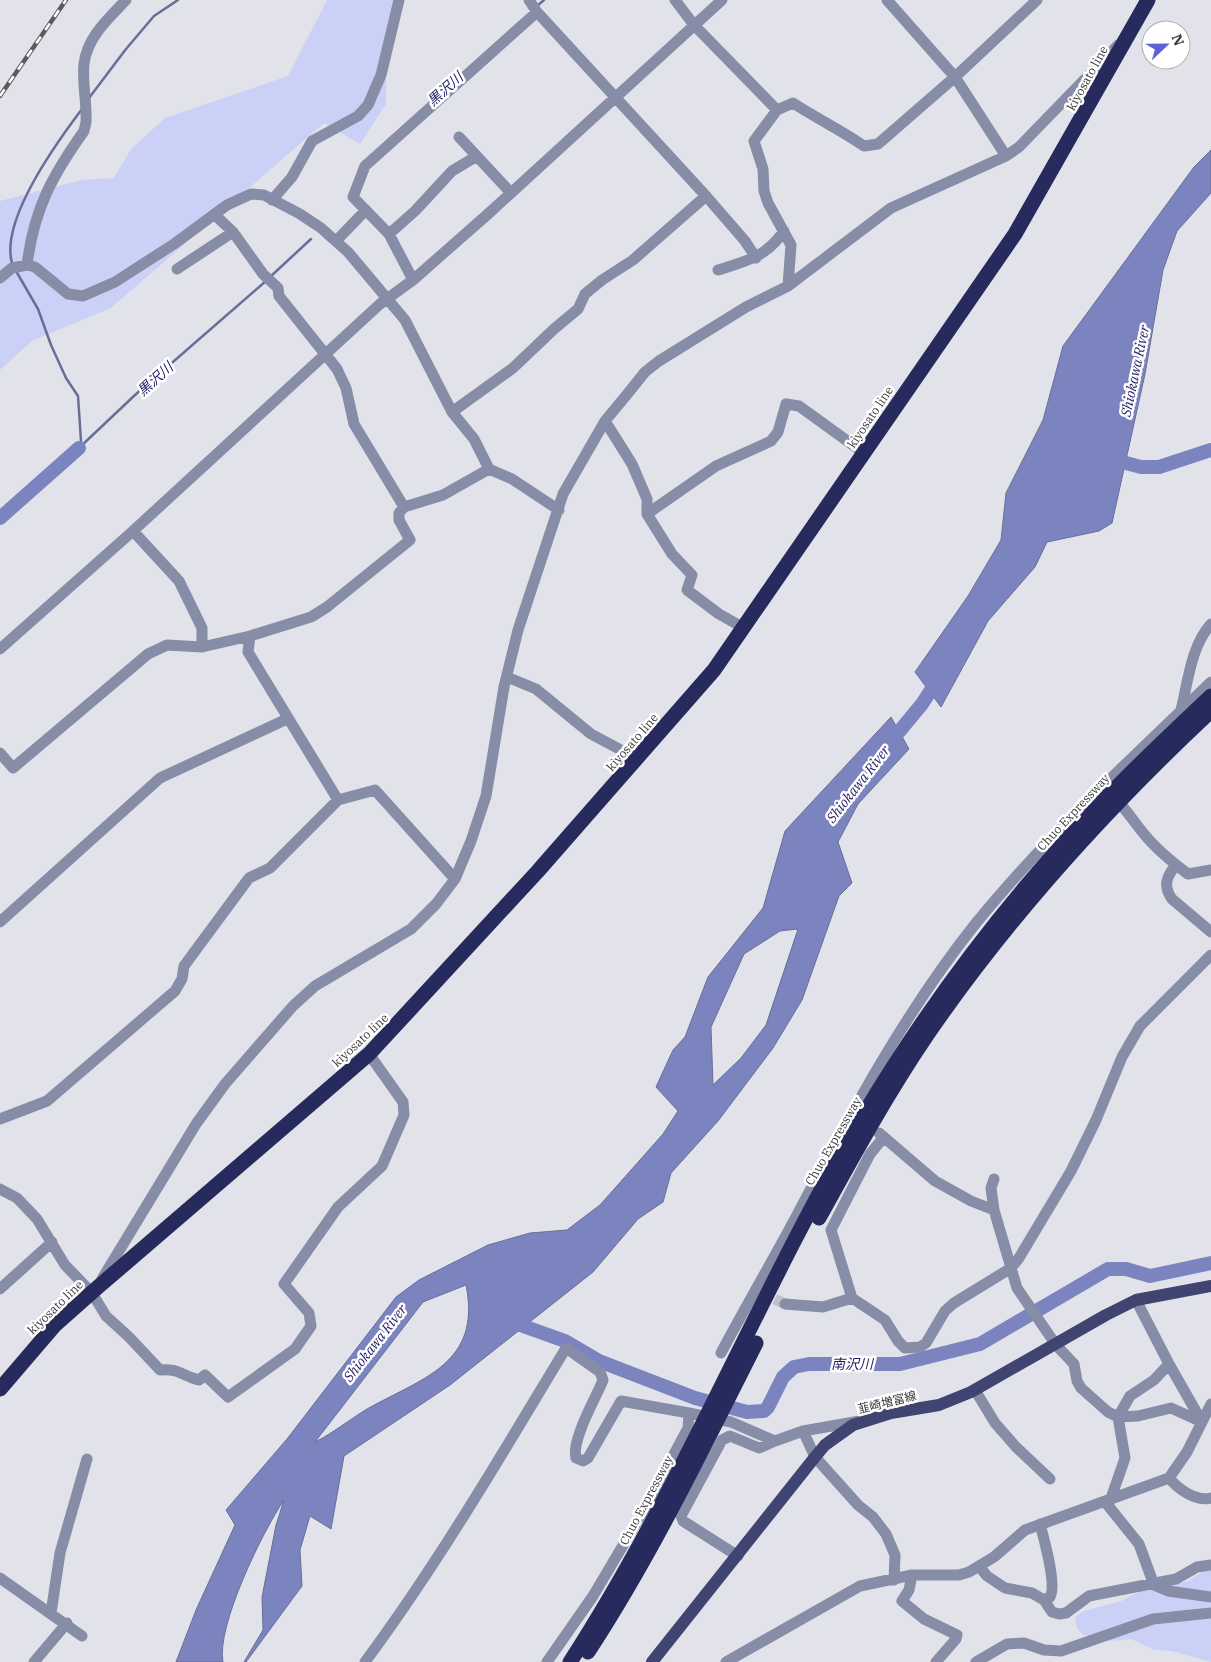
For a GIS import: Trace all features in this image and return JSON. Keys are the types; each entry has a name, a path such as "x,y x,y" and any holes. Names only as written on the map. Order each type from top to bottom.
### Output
{"highway":[{"name":"kiyosato line","path":"0,1389 54,1326 369,1054 538,872 714,670 1015,234 1148,0"},
{"name":"Chuo Expressway","path":"757,1330 809,1213 864,1114 918,1030 968,960 1054,853 1155,749 1211,696"},
{"name":"Chuo Expressway","path":"581,1662 639,1569 710,1420 818,1219 872,1122 926,1036 976,966 1062,861 1162,756 1211,711"},
{"name":"Chuo Expressway","path":"570,1662 610,1596 710,1420"}],"main road":[{"name":"韮崎増富線","path":"652,1662 815,1457 836,1436 864,1420 939,1405 975,1390 1106,1315 1136,1300 1211,1286"}],"street":[{"path":"27,264 31,232 53,178 84,131 86,97 84,66 86,54 101,27 126,0"},
{"path":"272,200 292,177 312,141 358,116 368,105 381,75 399,0"},
{"path":"529,0 537,12 706,196 745,241 756,258"},
{"path":"675,0 694,25 777,110"},
{"path":"0,649 133,531 387,299 413,280 511,193 722,0"},
{"path":"887,0 955,77 1006,156"},
{"path":"788,286 791,245 775,218 764,192 763,170 754,141 777,110 793,103 816,118 840,129 864,146 878,144 955,77 1037,0"},
{"path":"413,280 389,234 353,197 365,166 537,12"},
{"path":"95,1290 196,1124 225,1084 307,992 411,929 436,904 455,879 486,796 507,677 518,630 563,494 605,421 645,372 659,361 746,307 788,286 891,208 1006,156 1024,144 1128,36"},
{"path":"459,136 511,193"},
{"path":"389,234 415,211 452,171 477,156"},
{"path":"0,278 12,268 27,264 35,267 68,294 83,296 115,282 174,244 234,201 251,194 264,195 300,214 336,241 411,328 452,412 474,439 489,469 512,478 559,510"},
{"path":"452,412 513,368 578,309 585,294 602,280 634,260 706,196"},
{"path":"336,241 366,210"},
{"path":"215,215 233,232 263,274 278,288 279,296 344,380 354,424 404,507"},
{"path":"718,270 756,258 773,246 784,231"},
{"path":"177,269 233,232"},
{"path":"647,514 716,466 771,441 778,432 786,404 799,406 864,453"},
{"path":"605,421 632,464 647,499 647,514 672,554 692,575 687,590 719,614 744,628"},
{"path":"0,753 13,768 148,654 167,645 202,647 250,636 311,616 327,607 410,540 399,520 399,513 404,507 443,495 489,469"},
{"path":"133,531 179,581 202,628 202,647"},
{"path":"1182,710 1195,655 1203,633 1211,624"},
{"path":"250,636 248,652 338,800"},
{"path":"507,677 536,689 591,734 638,759"},
{"path":"721,1354 872,1076 932,985 982,916 1104,787 1211,682"},
{"path":"0,922 160,778 287,718"},
{"path":"1104,787 1129,812 1144,834 1176,865 1188,874 1211,870"},
{"path":"0,1119 47,1101 175,991 182,979 184,966 249,878 270,868 338,800 375,790 455,879"},
{"path":"1176,865 1166,879 1168,893 1172,899 1211,932"},
{"path":"994,1210 971,1201 935,1181 882,1135 831,1230 852,1298 885,1320 898,1342 905,1348 912,1349 926,1343 945,1311 954,1303 1011,1268 1071,1171 1096,1120 1122,1057 1140,1026 1211,955"},
{"path":"0,1189 17,1198 37,1219 66,1265 95,1290 106,1316 160,1370 173,1368 188,1377 199,1380 205,1375 228,1397 295,1349 311,1326 309,1314 284,1284 338,1207 382,1166 404,1115 404,1102 369,1054"},
{"path":"994,1179 991,1188 994,1210 1017,1288 1056,1345 1074,1364 1077,1381 1081,1388 1108,1412 1118,1417 1138,1416 1171,1408 1202,1422"},
{"path":"0,1289 52,1242"},
{"path":"785,1304 823,1307 852,1298"},
{"path":"1136,1300 1168,1364 1202,1422"},
{"path":"365,1662 392,1626 483,1487 566,1348 600,1372 603,1380 578,1437 576,1458 583,1461 588,1458 621,1400 731,1422 775,1441"},
{"path":"1108,1502 1125,1458 1118,1417 1130,1396 1154,1380 1168,1364"},
{"path":"975,1390 995,1423 1016,1447 1037,1464 1050,1479"},
{"path":"726,1662 853,1589 912,1575 958,1575 994,1557 1025,1530 1108,1502 1169,1478 1187,1452 1211,1404"},
{"path":"549,1661 593,1596 644,1510 688,1428 689,1414"},
{"path":"738,1556 682,1521 682,1516 722,1440 730,1436 759,1448 803,1431 864,1420"},
{"path":"803,1431 815,1457 858,1506 873,1517 886,1534 895,1555 894,1580"},
{"path":"51,1613 60,1553 87,1459"},
{"path":"1169,1478 1176,1487 1186,1493 1206,1500 1211,1498"},
{"path":"1108,1502 1139,1544 1154,1583 1168,1591 1211,1597"},
{"path":"1040,1524 1049,1562 1052,1590 1050,1597 1044,1600"},
{"path":"979,1566 987,1576 1005,1588 1032,1593 1044,1600 1047,1608 1059,1614 1066,1613 1089,1596 1176,1579 1197,1568 1211,1565"},
{"path":"912,1575 909,1590 902,1601 924,1620 957,1635 956,1639 936,1662"},
{"path":"0,1578 67,1623 82,1636"},
{"path":"976,1662 1007,1644 1024,1643 1044,1650 1061,1651 1153,1619 1211,1613"},
{"path":"36,1661 67,1623"}],"shaded area":[{"path":"327,0 398,0 386,36 386,104 360,144 324,123 111,308 32,341 0,370 0,201 81,180 114,178 131,149 165,118 288,76"},
{"path":"1211,1570 1211,1662 1172,1651 1154,1650 1131,1639 1112,1641 1083,1635 1077,1628 1075,1617 1084,1611 1121,1601 1141,1591 1189,1581 1202,1572"}],"water":[{"path":"1211,150 1211,193 1177,231 1163,270 1145,374 1112,523 1099,531 1047,542 1035,567 988,621 941,707 915,672 968,596 1001,540 1006,493 1043,420 1063,346 1194,167"},
{"path":"891,717 909,749 858,804 838,842 852,883 839,896 802,1000 773,1048 718,1121 671,1173 663,1202 638,1219 593,1272 450,1385 344,1456 331,1529 310,1516 300,1550 302,1586 246,1662 244,1662 263,1630 262,1597 276,1525 284,1500 265,1533 243,1579 227,1626 223,1646 223,1662 176,1662 196,1610 235,1525 226,1510 287,1439 396,1297 419,1280 488,1245 530,1233 567,1230 600,1205 663,1134 678,1111 656,1087 673,1050 685,1037 708,977 763,908 785,831","holes":["798,929 766,1025 741,1058 713,1085 711,1027 744,954 780,931","466,1285 469,1312 465,1333 456,1351 443,1365 427,1377 367,1409 315,1442 423,1302"]}],"waterway":[{"path":"89,98 154,16 178,0"},
{"name":"黒沢川","path":"537,6 544,0"},
{"path":"12,263 11,245 14,225 22,204 46,161 82,109"},
{"name":"黒沢川","path":"270,277 311,239"},
{"path":"16,271 38,309 66,378 78,396 81,441 79,448"},
{"name":"黒沢川","path":"80,447 135,395 266,281"},
{"name":"黒沢川","path":"0,518 79,448"},
{"path":"1111,459 1141,467 1159,467 1211,450"},
{"name":"Shiokawa River","path":"888,745 922,704 940,676"},
{"name":"南沢川","path":"509,1321 565,1341 599,1361 695,1398 747,1412 764,1411 768,1407 783,1377 794,1367 809,1364 900,1364 980,1344 1108,1269 1126,1269 1150,1276 1211,1263"}],"tunnel":[{"path":"760,1292 785,1304"}],"railway":[{"path":"0,96 66,0"}]}
